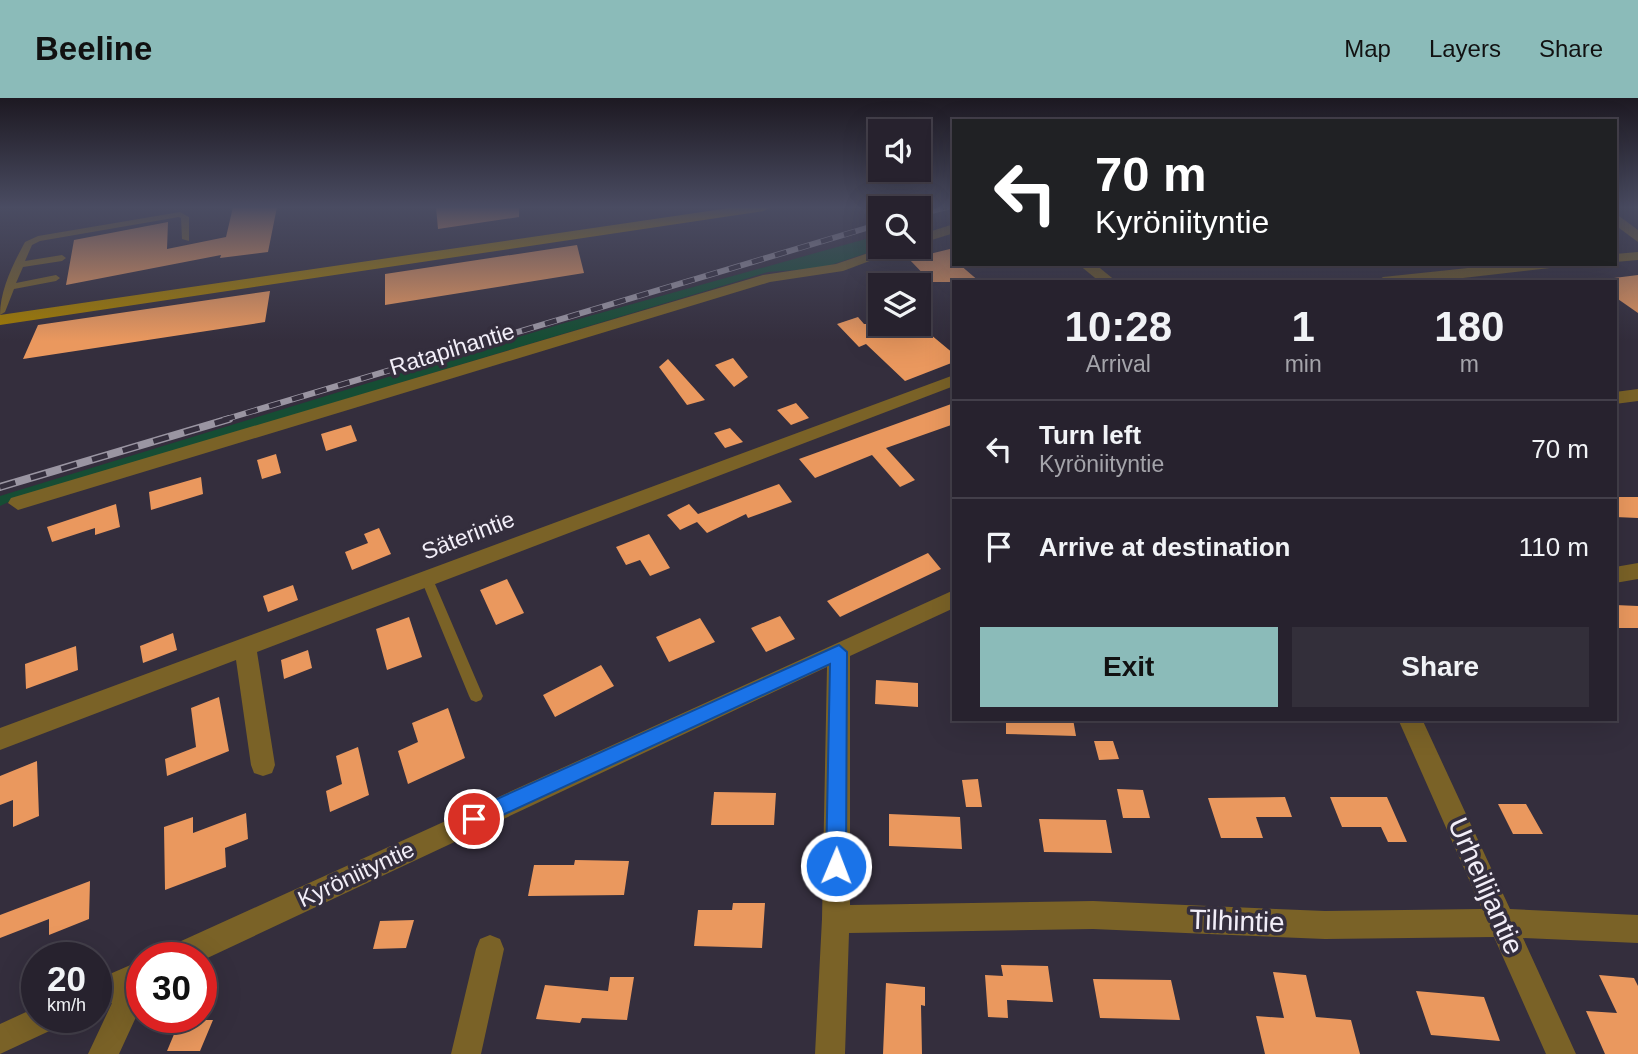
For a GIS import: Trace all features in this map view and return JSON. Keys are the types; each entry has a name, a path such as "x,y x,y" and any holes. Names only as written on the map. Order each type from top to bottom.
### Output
{"street":[{"path":"0,320 462,252"},
{"path":"1617,258 1638,256"},
{"name":"Ratapihantie","path":"18,503 768,278 838,268 868,258"},
{"path":"1088,266 1107,280"},
{"path":"1402,280 1531,266"},
{"name":"Säterintie","path":"0,739 952,381"},
{"path":"1617,398 1638,395"},
{"path":"1617,575 1638,571"},
{"name":"Kyröniityntie","path":"211,942 952,599"},
{"path":"245,645 263,765"},
{"path":"830,1054 836,919 839,652"},
{"name":"Urheilijantie","path":"1411,721 1561,1054"},
{"name":"Tilhintie","path":"836,919 1093,915 1325,925 1503,923 1638,929"},
{"path":"466,1054 491,948"},
{"path":"103,1054 126,1007"},
{"path":"0,1039 21,1029"}],"lane":[{"path":"0,312 25,252"},
{"path":"19,265 62,258"},
{"path":"9,287 56,278"},
{"path":"426,577 476,696"}],"green space":[{"path":"820,252 868,252 822,268 768,272 15,499 0,506 0,496 561,324"}],"building":[{"path":"72,252 268,252 220,258 221,255 66,285"},
{"path":"533,252 579,252 584,273 385,305 385,274"},
{"path":"952,252 952,266 961,266 978,280 931,282 931,273 922,273 909,259 931,259 931,254"},
{"path":"1638,275 1638,313 1617,298 1617,280 1598,280"},
{"path":"270,291 265,322 23,359 38,325"},
{"path":"858,317 864,324 868,324 868,336 931,335 952,352 952,363 905,381 866,344 859,347 837,324"},
{"path":"733,358 748,377 734,387 715,365"},
{"path":"668,359 705,400 687,405 659,367"},
{"path":"796,403 809,418 791,425 777,410"},
{"path":"952,404 952,425 886,448 915,480 900,487 872,455 815,478 799,459"},
{"path":"351,425 357,441 326,451 321,434"},
{"path":"730,428 743,442 725,448 714,433"},
{"path":"276,454 281,473 262,479 257,460"},
{"path":"201,477 203,494 151,510 149,492"},
{"path":"779,484 792,502 748,518 746,514 707,533 697,522 680,530 667,515 689,504 698,514"},
{"path":"1617,497 1638,497 1638,518 1617,517"},
{"path":"116,504 120,527 95,535 95,528 52,542 47,527"},
{"path":"379,528 391,554 352,570 345,552 368,543 364,534"},
{"path":"649,534 670,568 650,576 640,560 626,565 616,547"},
{"path":"928,553 941,569 840,617 827,601"},
{"path":"507,579 524,613 496,625 480,590"},
{"path":"293,585 298,600 268,612 263,596"},
{"path":"1617,605 1638,606 1638,628 1617,628"},
{"path":"780,616 795,639 766,652 751,628"},
{"path":"409,617 422,657 387,670 376,629"},
{"path":"700,618 715,642 669,662 656,637"},
{"path":"173,633 177,650 143,663 140,646"},
{"path":"76,646 78,670 26,689 25,664"},
{"path":"308,650 312,668 284,679 281,660"},
{"path":"601,665 614,686 555,717 543,695"},
{"path":"876,680 918,683 918,707 875,704"},
{"path":"219,697 229,751 167,776 165,759 196,747 191,708"},
{"path":"448,708 465,758 408,784 398,751 418,742 412,723"},
{"path":"1006,721 1073,721 1076,736 1006,734"},
{"path":"1094,741 1113,741 1119,759 1099,760"},
{"path":"358,747 369,795 330,812 326,791 342,784 336,756"},
{"path":"37,761 39,816 13,827 13,800 0,805 0,776"},
{"path":"978,779 982,807 966,807 962,780"},
{"path":"1117,789 1143,790 1150,818 1123,818"},
{"path":"714,792 776,793 774,825 711,825"},
{"path":"1285,797 1292,817 1256,817 1263,838 1221,838 1208,798"},
{"path":"1330,797 1387,797 1407,842 1388,842 1381,827 1342,827"},
{"path":"1498,804 1526,804 1543,834 1513,834"},
{"path":"246,813 248,839 225,848 226,867 165,890 164,827 193,817 193,833"},
{"path":"889,814 960,817 962,849 889,846"},
{"path":"1039,819 1106,820 1112,853 1044,852"},
{"path":"575,860 629,861 624,895 528,896 534,865 574,865"},
{"path":"90,881 89,919 49,935 49,919 0,938 0,915"},
{"path":"733,903 765,903 762,948 694,946 698,910 732,910"},
{"path":"414,920 406,948 373,949 380,921"},
{"path":"1001,965 1048,966 1053,1002 1007,1000 1008,1018 988,1017 985,975 1003,976"},
{"path":"1273,972 1306,975 1316,1017 1351,1020 1360,1054 1265,1054 1256,1016 1284,1018"},
{"path":"1599,975 1634,978 1638,986 1638,1054 1605,1054 1586,1011 1617,1013"},
{"path":"610,977 634,977 627,1020 582,1018 580,1023 536,1019 545,985 608,991"},
{"path":"1093,979 1171,980 1180,1020 1100,1018"},
{"path":"886,983 925,987 925,1006 921,1005 922,1054 883,1054"},
{"path":"1416,991 1484,997 1500,1041 1431,1035"},
{"path":"175,1033 208,1033 200,1051 167,1051"}],"railway":[{"path":"223,420 787,252"},
{"path":"0,487 229,419"}],"route":[{"path":"474,819 839,652 836,866"}]}
